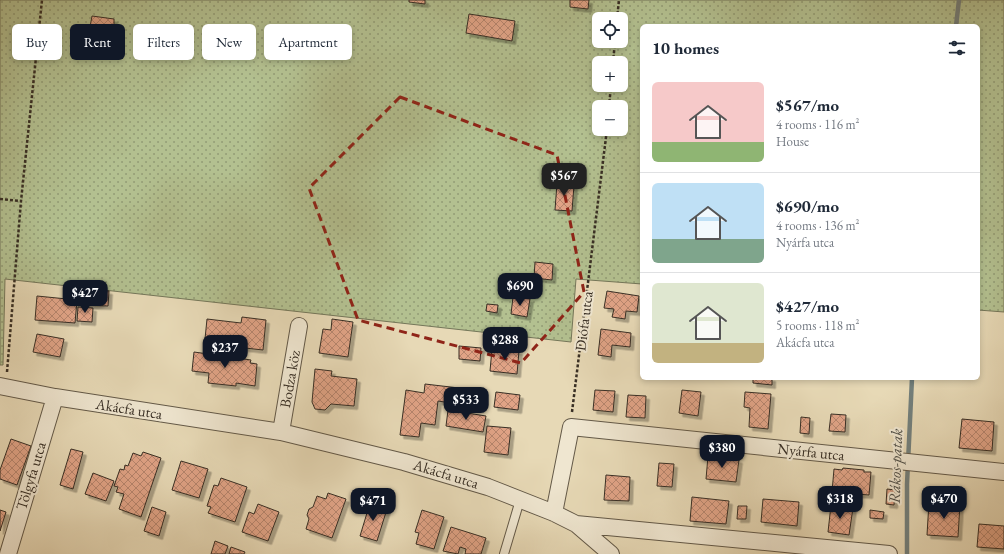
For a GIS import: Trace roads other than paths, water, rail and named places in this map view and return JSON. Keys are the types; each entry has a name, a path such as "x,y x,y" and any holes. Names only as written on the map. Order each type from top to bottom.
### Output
{"street":[{"name":"Bodza köz","path":"281,432 299,326"},
{"name":"Akácfa utca","path":"3,386 55,397 281,432 404,462 488,487 554,513 576,524 889,554"},
{"name":"Tölgyfa utca","path":"8,554 55,397"},
{"name":"Nyárfa utca","path":"554,513 571,427 1004,472"},
{"path":"576,524 611,554"}],"lane":[{"path":"504,554 520,500"}],"waterway":[{"name":"Rákos-patak","path":"956,24 959,0"},
{"name":"Rákos-patak","path":"907,554 907,484 912,380"}]}
